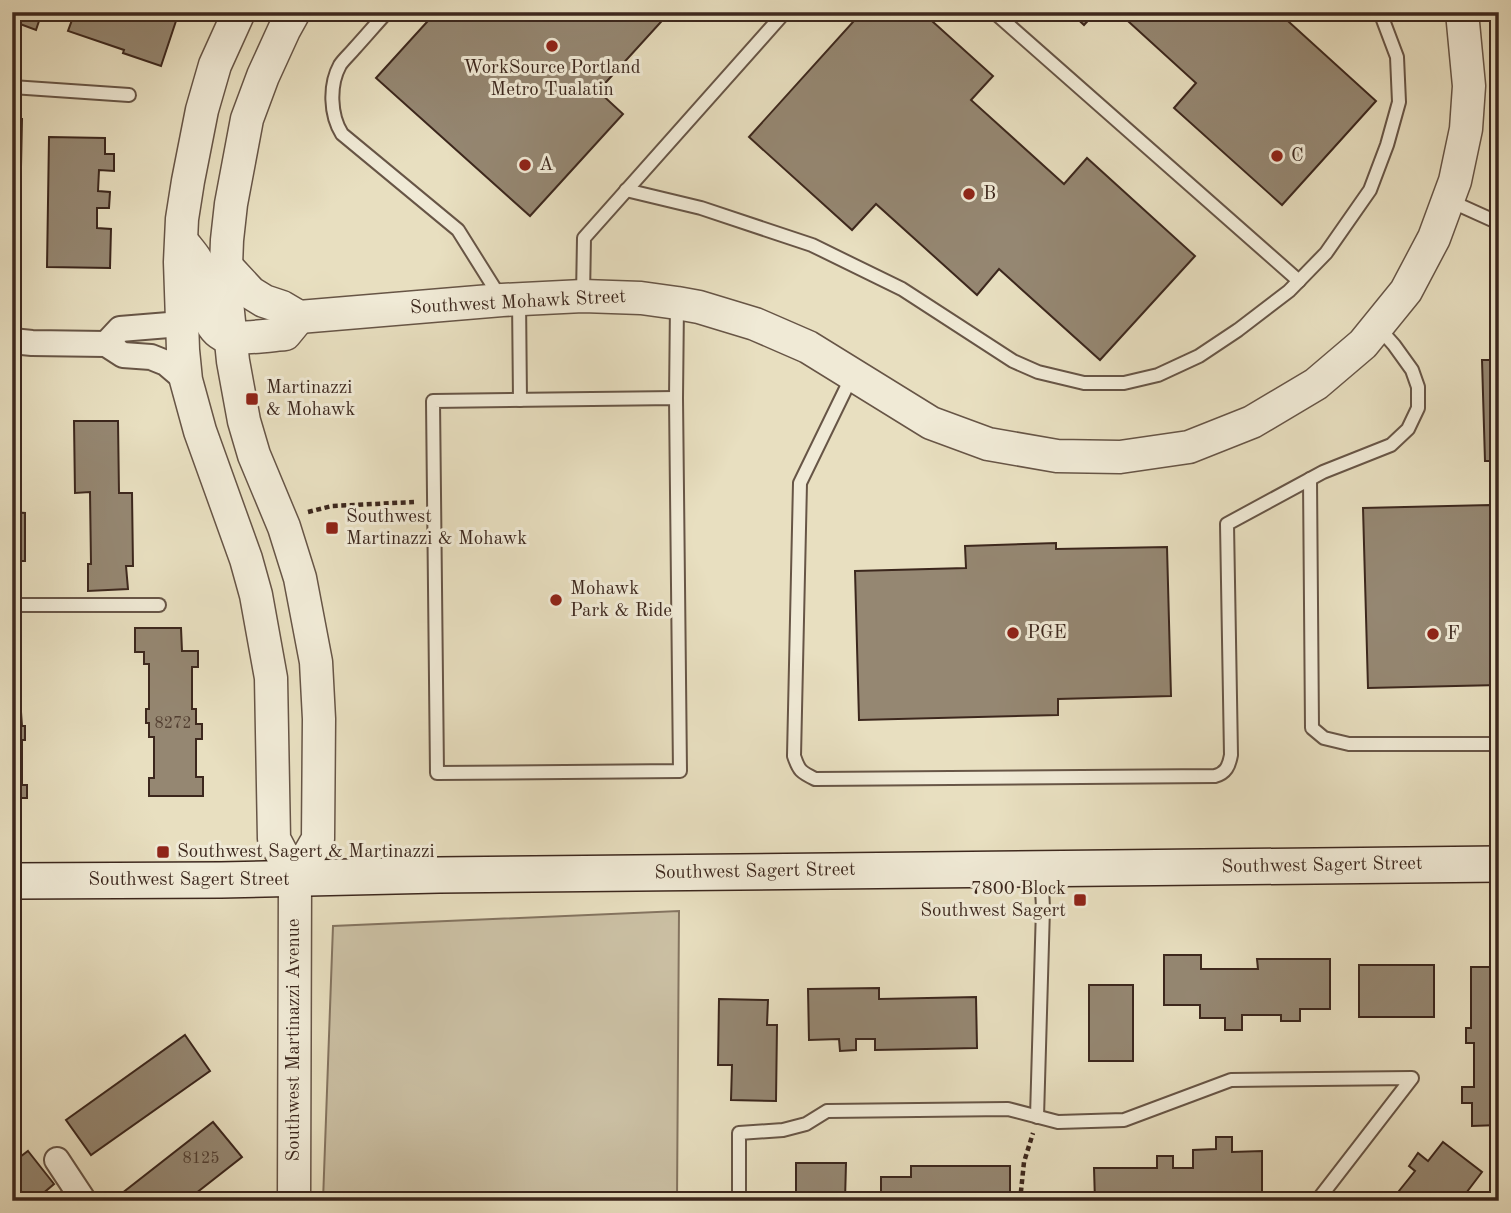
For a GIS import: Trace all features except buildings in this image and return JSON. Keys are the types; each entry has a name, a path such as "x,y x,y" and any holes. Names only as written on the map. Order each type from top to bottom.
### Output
{"main road":[{"name":"Southwest Sagert Street","path":"12,881 1499,864"}],"street":[{"name":"Southwest Martinazzi Avenue","path":"239,12 215,65 202,110 188,181 181,239 181,324 186,380 200,431 246,559 256,595 271,678 274,839 295,879 294,1201"},
{"name":"Southwest Martinazzi Avenue","path":"294,12 263,76 247,119 231,204 226,266 231,337 244,421 300,578 316,662 318,839 295,879"},
{"name":"Southwest Mohawk Street","path":"231,337 285,334 299,317 510,300 583,296 641,298 699,307 755,324 808,346 932,423 988,444 1057,456 1120,457 1189,447 1252,422 1316,384 1363,344 1406,291 1434,239 1455,181 1466,130 1469,86 1462,12"},
{"path":"181,239 201,271 202,297 213,327 231,337"},
{"path":"226,266 251,293 299,317"},
{"path":"106,344 120,329 181,324"},
{"path":"12,341 106,344 123,355 151,357 166,363 186,380"},
{"path":"57,1160 84,1201"}],"lane":[{"path":"387,12 341,64 335,78 333,105 337,126 342,134 458,230 510,300 520,400"},
{"path":"583,296 584,237 785,12"},
{"path":"994,12 1299,281"},
{"path":"626,190 701,208 812,245 902,289 1013,361 1038,372 1084,383 1124,383 1158,374 1199,356 1289,291 1326,253 1370,190 1388,145 1399,102 1396,57 1380,12"},
{"path":"12,87 129,95"},
{"path":"1448,200 1499,223"},
{"path":"676,398 433,401 437,773 680,771 677,303"},
{"path":"853,374 800,483 794,756 798,768 815,779 1215,776 1223,774 1231,755 1227,524 1310,478 1391,445 1408,429 1418,408 1418,387 1412,370 1378,326"},
{"path":"1310,478 1312,728 1324,738 1349,744 1499,744"},
{"path":"12,604 159,604"},
{"path":"1037,1117 1043,908 1041,869"},
{"path":"739,1201 739,1133 783,1130 806,1124 827,1111 1008,1110 1058,1122 1124,1120 1231,1080 1412,1078 1317,1201"}],"path":[{"path":"281,520 332,506 434,502"},
{"path":"1020,1201 1024,1162 1037,1117"}],"shaded area":[{"path":"679,911 677,1201 323,1201 333,926"}],"place":[{"name":"WorkSource Portland Metro Tualatin","path":"552,46"},
{"name":"C","path":"1277,156"},
{"name":"A","path":"525,165"},
{"name":"B","path":"969,194"},
{"name":"Martinazzi & Mohawk","path":"252,399"},
{"name":"Southwest Martinazzi & Mohawk","path":"332,528"},
{"name":"Mohawk Park & Ride","path":"556,600"},
{"name":"PGE","path":"1013,633"},
{"name":"F","path":"1433,634"},
{"name":"Southwest Sagert & Martinazzi","path":"163,852"},
{"name":"7800 Block Southwest Sagert","path":"1080,900"}]}
